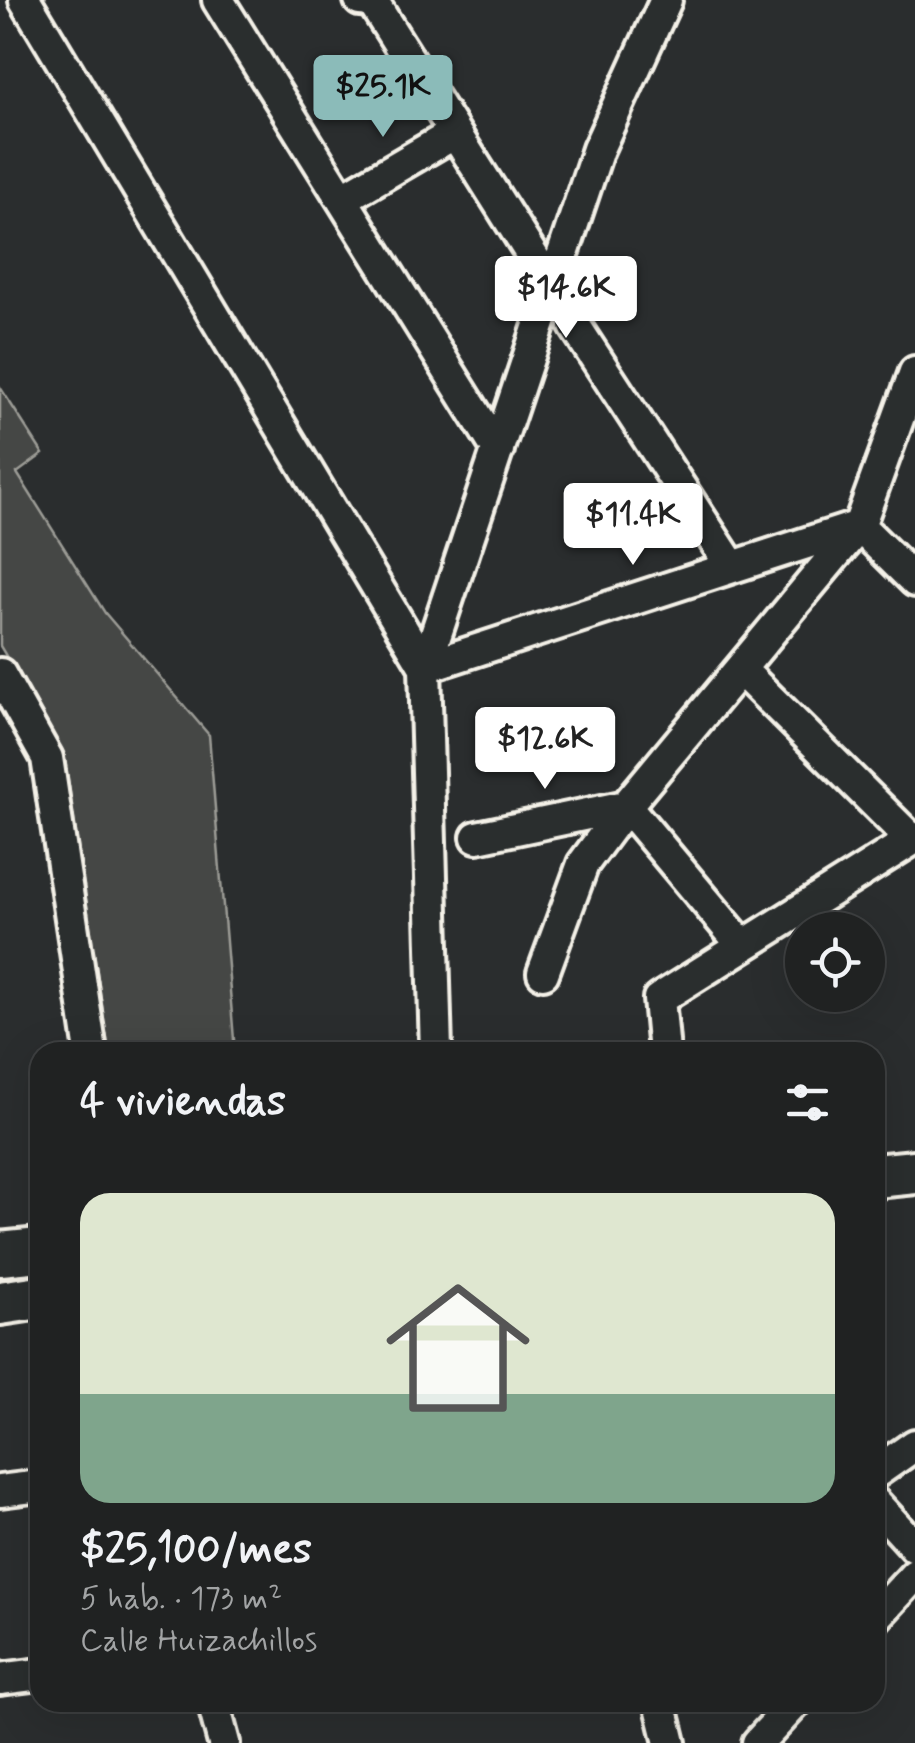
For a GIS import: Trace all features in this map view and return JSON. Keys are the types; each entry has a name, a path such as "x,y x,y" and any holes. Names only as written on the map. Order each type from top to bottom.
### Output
{"main road":[{"path":"885,1175 915,1172"},
{"path":"0,1254 30,1251"},
{"path":"0,1304 30,1300"}],"street":[{"path":"24,0 425,666"},
{"path":"218,0 498,450"},
{"path":"360,0 372,1 552,287"},
{"path":"436,1042 425,666 598,149 666,0"},
{"path":"342,199 454,133"},
{"path":"574,326 732,567"},
{"path":"542,973 583,864 626,806 859,526 915,372"},
{"path":"425,666 859,526"},
{"path":"859,526 915,581"},
{"path":"663,1042 659,999 914,838 740,668"},
{"path":"4,686 47,758 90,1042"},
{"path":"478,837 626,806"},
{"path":"626,806 743,946"},
{"path":"885,1465 915,1445"},
{"path":"0,1491 30,1487"},
{"path":"885,1514 915,1548"},
{"path":"885,1607 915,1575"},
{"path":"0,1679 30,1675"},
{"path":"216,1712 224,1743"},
{"path":"662,1712 670,1743"},
{"path":"758,1743 787,1712"}],"shaded area":[{"path":"0,387 43,454 17,473 105,613 209,735 234,1042 107,1042 64,753 0,646"}]}
